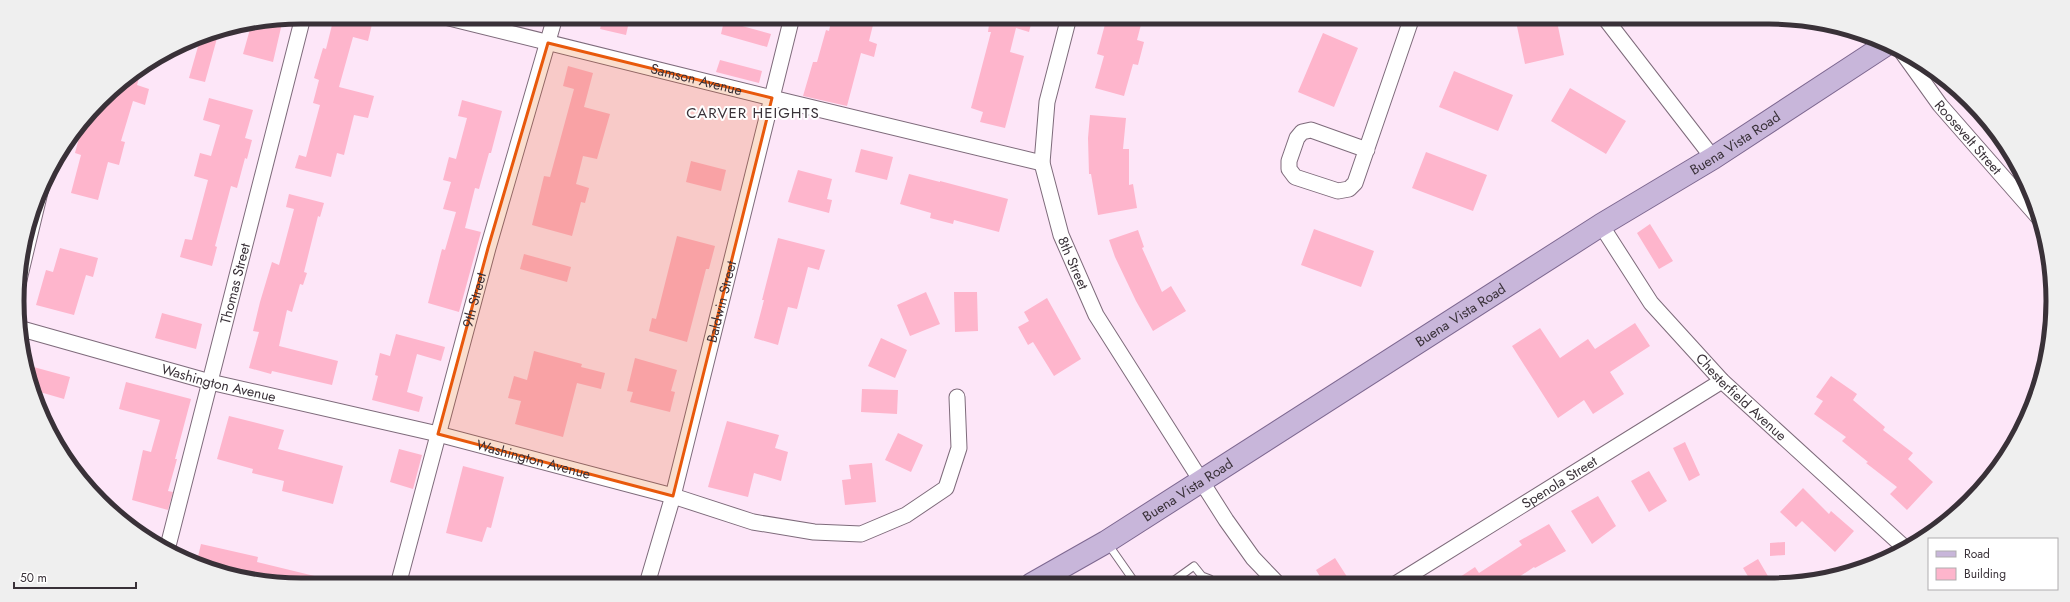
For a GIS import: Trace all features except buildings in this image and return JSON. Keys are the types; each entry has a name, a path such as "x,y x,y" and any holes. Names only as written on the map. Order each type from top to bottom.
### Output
{"main road":[{"name":"Buena Vista Road","path":"1043,578 1106,542 1203,481 1601,225 1713,158 1881,48"}],"street":[{"name":"Thomas Street","path":"168,544 301,24"},
{"name":"Samson Avenue","path":"473,24 772,98 1042,162"},
{"name":"9th Street","path":"400,578 488,248 553,24"},
{"name":"Baldwin Street","path":"649,578 673,496 790,24"},
{"name":"8th Street","path":"1067,24 1047,102 1042,162 1061,235 1096,314 1203,481 1226,520 1253,558 1272,578"},
{"path":"1367,150 1311,130 1302,132 1297,138 1289,161 1290,169 1295,177 1338,191 1349,189 1355,183 1367,150 1410,24"},
{"path":"1609,24 1713,158"},
{"name":"Roosevelt Street","path":"1909,62 1940,105 2029,207"},
{"name":"Chesterfield Avenue","path":"1601,225 1651,303 1722,381 1901,544"},
{"name":"Washington Avenue","path":"26,329 210,382 438,434 673,496 753,522 814,532 861,534 906,515 946,488 959,448 957,397"},
{"name":"Spenola Street","path":"1405,578 1722,381"}],"lane":[{"path":"1106,542 1132,578"},
{"path":"1177,578 1194,566 1202,578"}],"highlighted area":[{"path":"548,43 772,98 673,496 438,434 488,248"}],"district":[{"name":"CARVER HEIGHTS","path":"753,113"}]}
